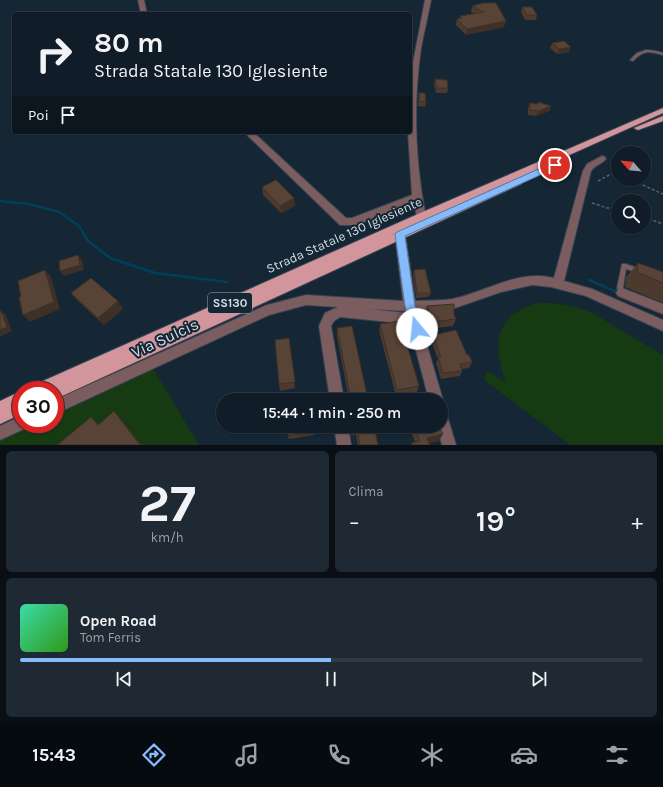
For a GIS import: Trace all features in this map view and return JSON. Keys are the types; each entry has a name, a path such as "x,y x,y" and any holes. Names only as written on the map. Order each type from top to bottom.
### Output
{"main road":[{"name":"Strada Statale 130 Iglesiente","path":"59,381 421,217 663,110"},
{"name":"Strada Statale 130 Iglesiente","path":"64,388 400,234 663,118"},
{"path":"0,408 12,402"},
{"path":"0,417 12,411"}],"street":[{"path":"141,0 144,12"},
{"path":"421,217 416,197 414,168 414,86 418,48 428,0"},
{"path":"250,134 344,222 353,222 416,197"},
{"path":"558,284 587,171 590,166 602,159"},
{"path":"400,234 410,306 434,393"},
{"name":"Via Sulcis","path":"64,403 267,310 306,300 410,306 452,304 501,287 532,280 558,284 588,292 663,326"},
{"path":"622,293 663,310"},
{"path":"336,393 326,326 330,316 344,311 414,319"},
{"path":"0,432 12,427"},
{"path":"342,433 344,445"},
{"path":"446,433 449,445"}],"lane":[{"path":"632,60 637,54 644,51 657,51 663,54"},
{"path":"622,293 620,288 624,266 644,274"}],"path":[{"path":"598,181 611,174"},
{"path":"645,186 663,194"},
{"path":"592,203 611,208"},
{"path":"651,220 663,224"}],"green space":[{"path":"538,303 566,305 594,314 663,355 663,445 570,445 483,379 488,371 506,383 499,356 500,333 512,315 523,308"},
{"path":"153,368 199,445 0,445 0,437 12,432 64,433 64,408"}],"building":[{"path":"483,3 496,3 506,21 467,29 457,19 462,18 460,16 484,12 472,6"},
{"path":"522,7 532,7 537,15 527,15"},
{"path":"564,41 571,47 559,49 552,43"},
{"path":"435,79 447,80 448,88 437,88"},
{"path":"419,93 425,93 426,102 419,101"},
{"path":"538,102 551,106 539,111 530,110 530,103 538,104"},
{"path":"276,180 294,198 280,206 262,187"},
{"path":"78,255 80,265 60,271 59,261"},
{"path":"638,263 663,272 663,283 637,272"},
{"path":"425,269 431,293 417,293 414,270"},
{"path":"45,270 54,302 23,315 19,297 21,297 18,281"},
{"path":"91,278 118,301 98,318 71,293"},
{"path":"454,304 454,315 456,319 432,322 427,306"},
{"path":"0,311 7,327 0,330"},
{"path":"400,321 419,386 397,390 380,324"},
{"path":"352,326 366,393 350,393 337,328"},
{"path":"456,330 467,355 469,355 472,362 460,364 462,371 443,373 438,357 441,357 433,335"},
{"path":"289,338 295,382 279,384 275,340"},
{"path":"114,411 140,445 57,445 91,417 98,425"},
{"path":"288,433 308,433 288,436"},
{"path":"358,433 375,433 378,445 360,445"},
{"path":"417,433 443,434 427,438 430,445 413,445 412,443 420,441"}],"waterway":[{"path":"0,201 29,204 59,212 79,226 88,241 110,258 155,273 227,282"},
{"path":"589,280 617,292"},
{"path":"615,291 620,293"}],"route":[{"path":"417,329 410,306 400,234 555,165"}]}
